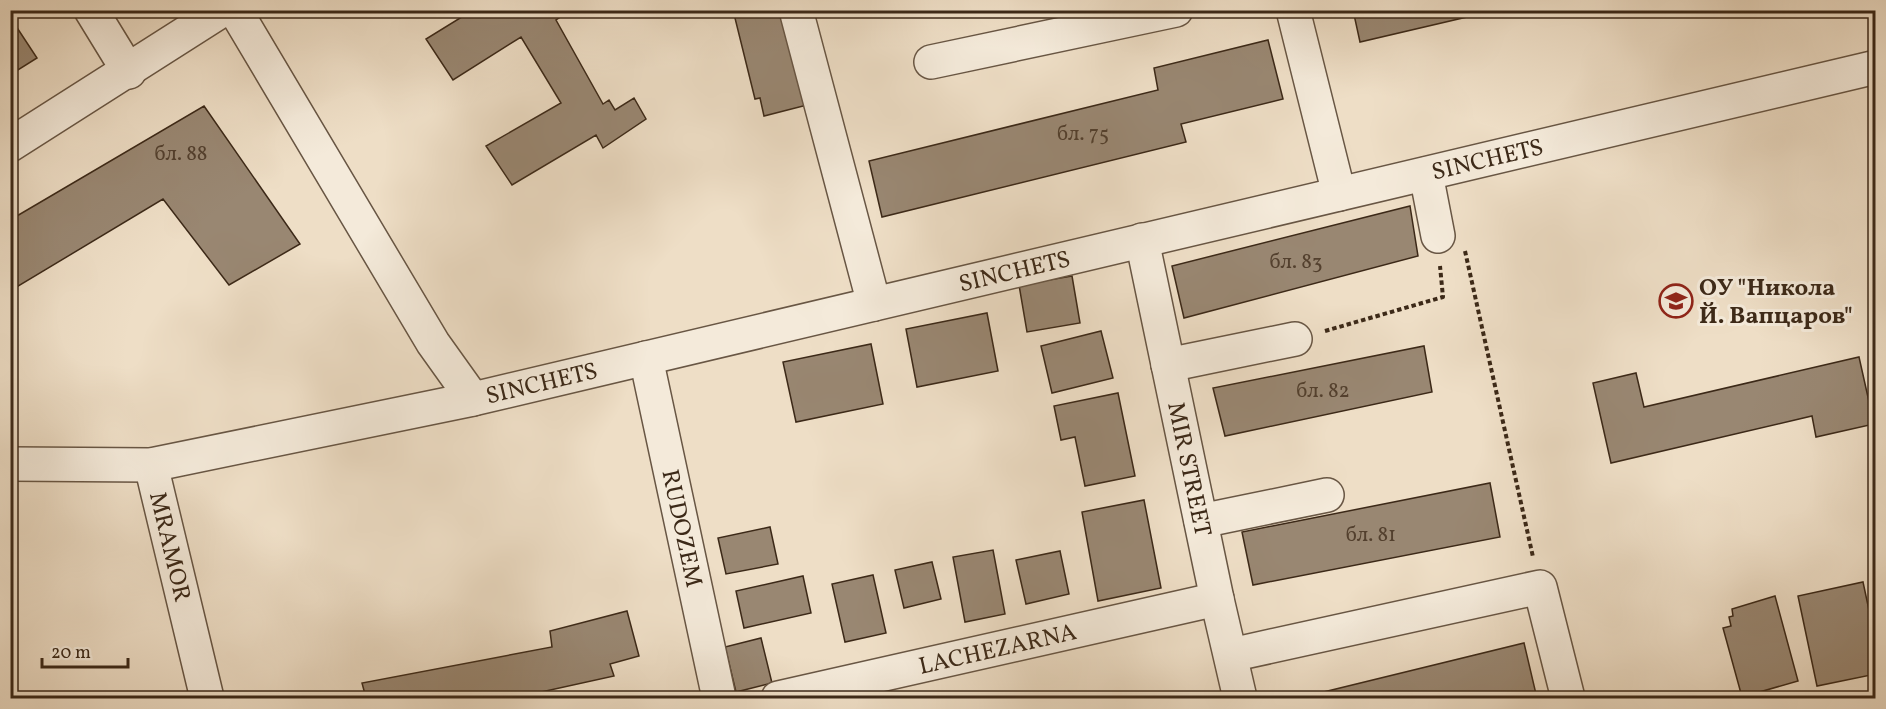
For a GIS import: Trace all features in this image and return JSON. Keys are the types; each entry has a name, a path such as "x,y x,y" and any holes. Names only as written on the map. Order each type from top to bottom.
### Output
{"street":[{"path":"91,10 129,72"},
{"path":"10,145 129,72 222,10"},
{"path":"235,10 433,343 473,399"},
{"path":"796,10 874,304"},
{"path":"932,63 1176,10"},
{"path":"1293,10 1338,194"},
{"name":"SINCHETS","path":"10,464 151,465 473,399 1875,67"},
{"path":"1426,174 1451,242"},
{"name":"MIR STREET","path":"1142,240 1240,699"},
{"path":"1168,365 1295,339"},
{"name":"RUDOZEM","path":"646,358 719,699"},
{"name":"MRAMOR","path":"151,465 207,699"},
{"path":"1201,521 1327,495"},
{"path":"1232,655 1540,587 1568,699"},
{"name":"LACHEZARNA","path":"778,699 1217,599"}],"path":[{"path":"1295,339 1443,297 1451,242"},
{"path":"1451,242 1540,587"}],"building":[{"path":"473,10 571,10 556,20 603,104 609,100 615,110 634,98 646,119 603,148 596,135 512,185 486,146 561,103 521,37 453,80 426,39"},
{"path":"733,10 788,10 811,104 764,116 760,98 755,99"},
{"path":"1353,10 1497,10 1360,42"},
{"path":"10,17 37,58 10,75"},
{"path":"1268,40 1283,99 1181,124 1186,142 882,217 869,161 1158,90 1154,68"},
{"path":"204,106 300,244 229,285 163,199 10,291 10,220"},
{"path":"1410,206 1418,256 1184,318 1172,266"},
{"path":"1072,276 1080,323 1027,332 1019,285"},
{"path":"987,313 998,371 917,387 906,329"},
{"path":"1101,331 1113,378 1052,393 1041,346"},
{"path":"871,344 883,404 796,422 783,362"},
{"path":"1424,346 1432,392 1225,436 1213,388"},
{"path":"1859,357 1874,424 1816,437 1812,416 1611,463 1593,383 1636,373 1644,407"},
{"path":"1118,393 1135,476 1085,486 1075,437 1061,440 1054,406"},
{"path":"1490,483 1500,537 1253,585 1242,532"},
{"path":"1144,500 1161,588 1098,601 1082,512"},
{"path":"770,527 778,564 726,574 718,538"},
{"path":"993,550 1005,614 965,622 953,557"},
{"path":"1060,551 1069,594 1026,604 1016,560"},
{"path":"932,562 941,599 904,608 895,570"},
{"path":"873,575 886,633 845,642 832,584"},
{"path":"803,576 811,613 744,628 736,591"},
{"path":"1863,582 1876,643 1876,674 1817,686 1798,596"},
{"path":"1775,596 1798,681 1742,697 1723,628 1731,626 1729,617 1733,616 1732,609"},
{"path":"627,611 639,656 610,664 614,676 514,698 366,698 362,683 552,647 550,631"},
{"path":"761,638 772,683 736,692 725,647"},
{"path":"1524,643 1536,694 1521,698 1299,698"}],"place":[{"name":"ОУ \"Никола Й. Вапцаров\"","path":"1676,301"}]}
